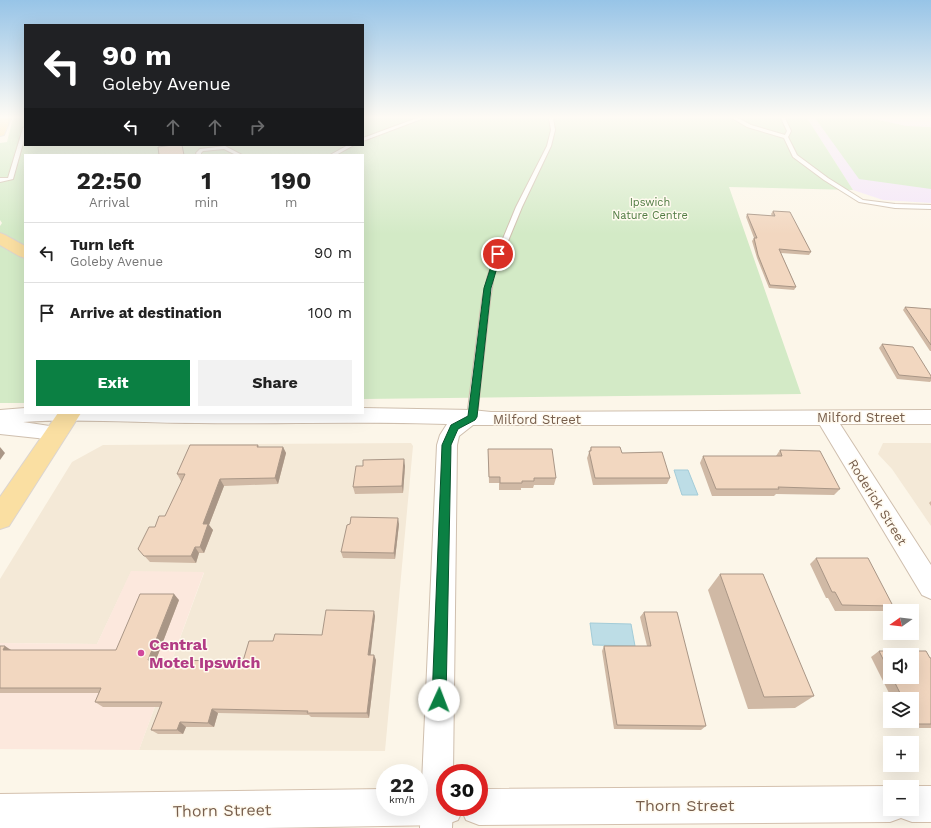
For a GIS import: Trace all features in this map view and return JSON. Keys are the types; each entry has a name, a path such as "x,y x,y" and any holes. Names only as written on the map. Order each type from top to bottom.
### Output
{"main road":[{"path":"3,243 24,254"},
{"path":"0,518 65,420"},
{"name":"Thorn Street","path":"488,807 883,804"},
{"path":"919,804 931,804"},
{"name":"Thorn Street","path":"0,813 436,814"}],"street":[{"name":"Milford Street","path":"0,417 22,414 65,420"},
{"name":"Milford Street","path":"0,427 65,420 158,416 426,415 507,419 931,417"},
{"path":"440,764 447,445 455,427 472,417"},
{"name":"Roderick Street","path":"825,417 931,587"}],"lane":[{"path":"0,180 10,179 17,157"},
{"path":"472,417 487,294 491,275 519,207 544,157"},
{"path":"796,157 861,202 895,206 931,207"}],"shaded area":[{"path":"832,157 931,157 931,203 883,200 853,190"},
{"path":"411,443 413,446 385,751 139,750 204,573 131,572 97,644 0,643 0,579 72,462 103,445"},
{"path":"883,443 931,443 931,526 892,469 878,454"},
{"path":"131,571 204,572 139,750 0,749 0,643 97,644"}],"green space":[{"path":"0,157 24,157 24,403 0,403 0,226 2,223 0,220"},
{"name":"Ipswich Nature Centre","path":"364,157 832,157 853,190 729,187 801,394 364,399"},
{"path":"843,157 931,157 931,189 859,179"}],"water":[{"path":"674,470 688,470 698,495 682,495"},
{"path":"590,623 631,624 635,646 593,645"}],"building":[{"path":"773,211 790,212 811,252 779,249 796,287 770,285 758,255 754,238 757,238 747,214 775,216"},
{"path":"905,307 931,309 931,345"},
{"path":"882,344 913,347 931,378 899,375"},
{"path":"190,445 258,445 257,447 283,447 275,478 220,479 203,524 208,524 200,547 195,547 191,556 144,556 138,549 149,527 155,527 159,516 165,516 185,474 177,474"},
{"path":"591,447 620,447 622,453 662,452 670,478 595,478 589,451 591,451"},
{"path":"488,449 552,449 556,478 534,478 534,481 522,481 522,483 500,483 500,477 489,477"},
{"path":"780,450 820,451 840,489 778,487 779,489 716,489 703,456 782,456"},
{"path":"404,459 402,486 353,487 356,466 363,466 363,460"},
{"path":"351,517 398,518 394,553 341,552 347,525 350,524"},
{"path":"816,558 868,558 892,604 883,604 883,606 842,605 835,592 832,592"},
{"path":"720,574 763,574 814,696 764,697"},
{"path":"140,594 174,594 148,660 243,661 249,641 273,641 275,634 322,635 326,610 374,611 368,655 374,655 367,713 307,713 308,711 212,709 208,723 180,722 177,730 151,730 162,702 95,702 101,688 0,688 0,646 5,646 3,650 116,650"},
{"path":"644,612 677,612 706,726 617,725 604,646 651,646"},
{"path":"879,651 883,651 883,659"},
{"path":"919,651 926,651 931,658 931,724 919,724 919,692 900,692 896,684 919,684"}],"place":[{"name":"Central Motel Ipswich","path":"141,653"}],"route":[{"path":"439,700 447,445 448,439 455,427 462,421 472,417 486,300 491,275 498,254"}]}
